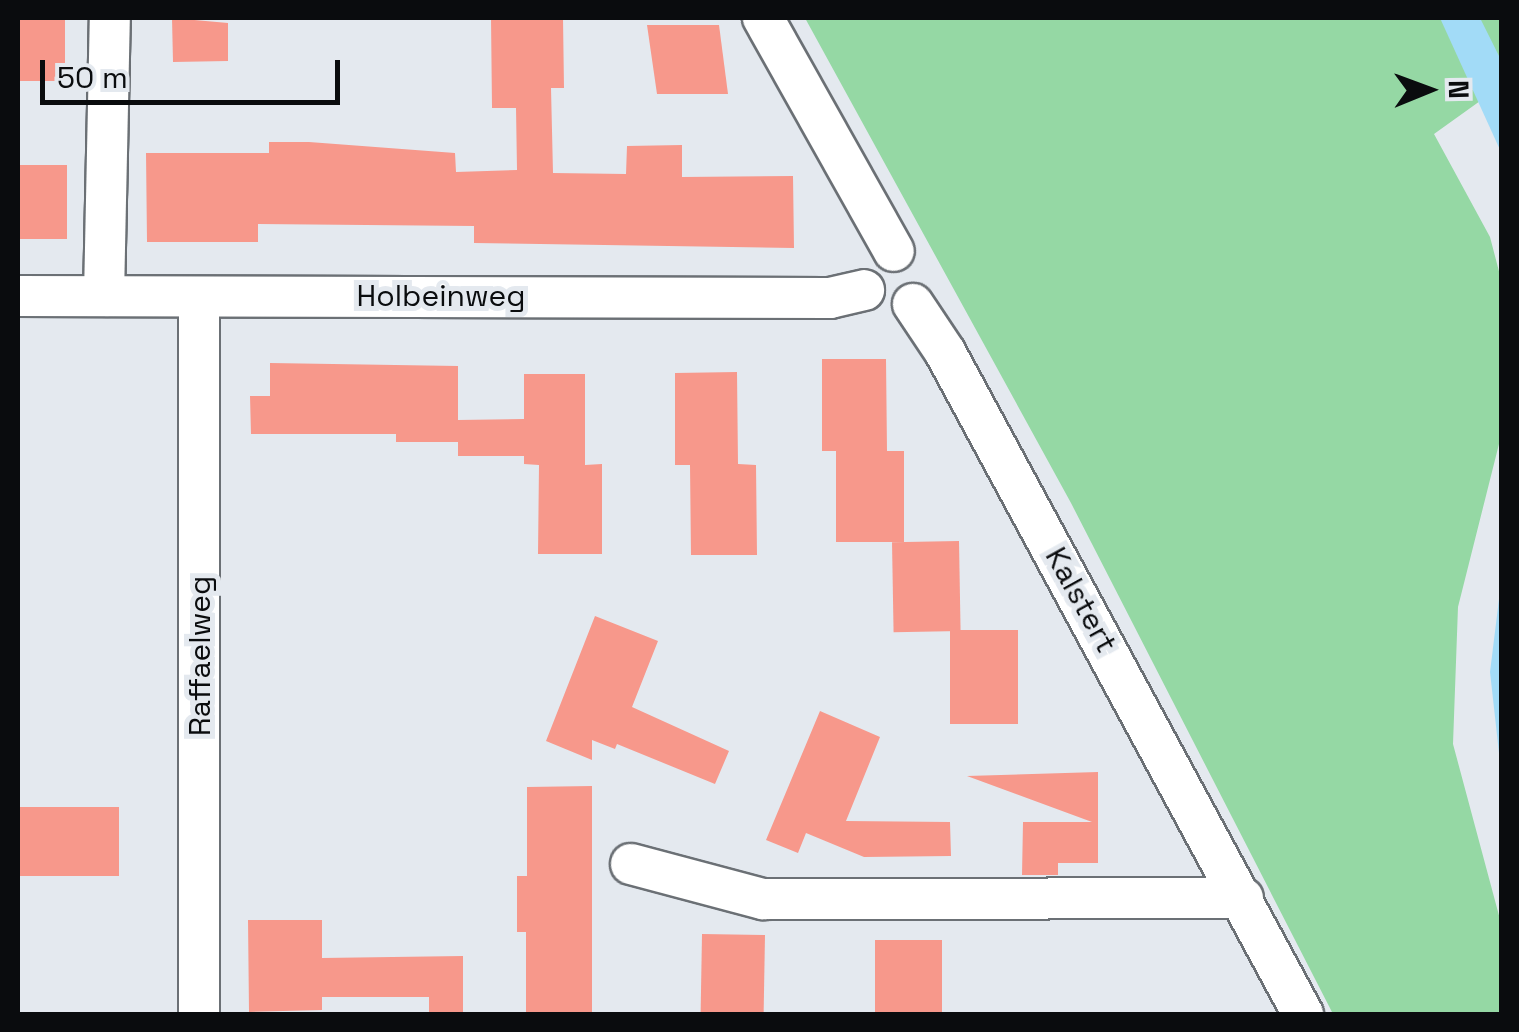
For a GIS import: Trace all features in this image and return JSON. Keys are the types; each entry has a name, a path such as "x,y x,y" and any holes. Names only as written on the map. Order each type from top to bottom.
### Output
{"street":[{"path":"104,296 110,18"},
{"path":"763,18 894,251"},
{"path":"894,251 911,257 922,272 922,289 913,304 894,312 876,306 864,290 865,271 876,256 894,251"},
{"name":"Holbeinweg","path":"18,296 830,298 864,290"},
{"name":"Raffaelweg","path":"199,1014 200,297"},
{"name":"Kalstert","path":"913,304 946,352 1304,1014"},
{"path":"632,864 763,899 1243,898"}],"green space":[{"path":"805,18 1501,18 1501,86 1434,134 1490,237 1501,279 1501,436 1458,607 1453,744 1501,923 1501,1014 1333,1014 1071,503"}],"water":[{"path":"1440,18 1480,18 1501,60 1501,152"},
{"path":"1501,583 1502,771 1490,672"}],"building":[{"path":"18,18 65,18 65,81 18,81"},
{"path":"172,18 228,23 228,61 173,62"},
{"path":"491,18 563,18 564,88 551,88 553,173 626,174 627,146 682,145 682,177 793,176 794,248 474,243 474,226 258,224 258,242 147,242 146,153 269,153 269,142 309,142 455,153 456,172 517,170 516,108 492,108"},
{"path":"647,25 719,25 728,94 657,94"},
{"path":"18,165 67,165 67,239 18,239"},
{"path":"822,359 886,359 887,451 904,451 904,542 836,542 836,451 822,451"},
{"path":"270,363 458,366 458,420 524,419 524,374 585,374 585,465 602,464 602,554 538,554 539,465 524,464 524,456 458,456 458,442 396,442 396,434 251,434 250,396 270,396"},
{"path":"737,372 738,464 756,465 757,555 691,555 690,465 675,465 675,373"},
{"path":"959,541 961,631 894,632 892,542"},
{"path":"595,616 658,641 632,707 729,751 715,784 617,744 615,749 592,740 592,760 546,741"},
{"path":"950,630 1018,630 1018,724 950,724"},
{"path":"820,711 880,737 846,821 950,822 951,856 864,857 806,833 798,853 766,840"},
{"path":"1098,772 1098,863 1058,863 1058,875 1022,875 1023,822 1092,822 967,776"},
{"path":"592,786 592,1014 526,1014 526,932 517,932 517,876 527,876 527,787"},
{"path":"18,807 119,807 119,876 18,876"},
{"path":"248,920 322,920 322,958 463,956 463,1014 429,1014 429,997 322,997 322,1010 249,1012"},
{"path":"702,934 765,935 764,1014 701,1013"},
{"path":"875,940 942,940 942,1014 875,1014"}]}
